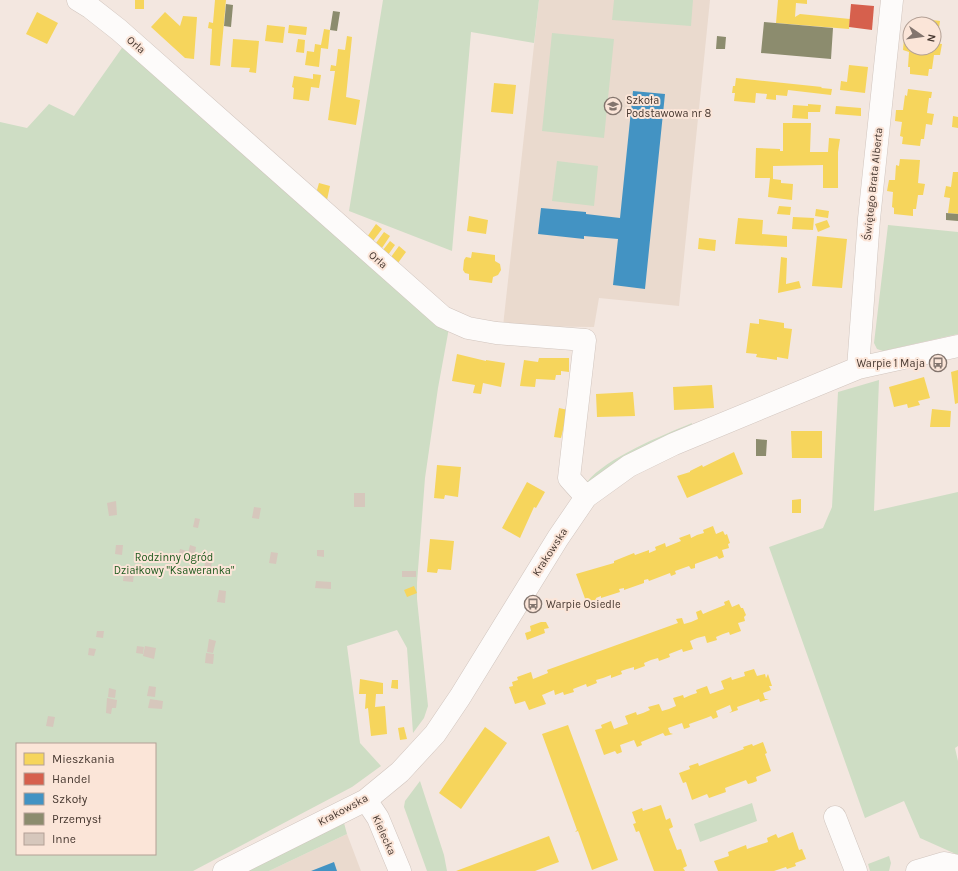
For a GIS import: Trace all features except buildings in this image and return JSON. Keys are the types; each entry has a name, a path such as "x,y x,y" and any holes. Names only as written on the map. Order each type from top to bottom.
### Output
{"street":[{"name":"Orla","path":"78,0 91,8 119,30 443,317 468,328 496,333 585,340 568,478 586,497"},
{"name":"Świętego Brata Alberta","path":"858,368 869,219 892,0"},
{"name":"Krakowska","path":"224,871 366,800 400,772 435,734 460,697 558,538 586,497 629,466 674,444 858,368 958,346"},
{"name":"Kielecka","path":"366,800 378,818 400,871"},
{"path":"835,818 856,871"},
{"path":"917,871 944,862 958,866"}],"shaded area":[{"name":"Szkoła Podstawowa nr 8","path":"539,0 710,0 679,306 599,298 594,327 503,326"},
{"path":"347,834 361,871 269,871"}],"green space":[{"path":"383,0 539,0 534,43 471,32 452,251 349,211"},
{"path":"614,0 693,0 691,26 612,20"},
{"path":"552,33 614,39 604,138 542,131"},
{"name":"Rodzinny Ogród Działkowy \"Ksaweranka\"","path":"124,45 449,328 438,388 425,478 417,583 417,599 428,706 424,718 413,733 407,648 397,630 347,646 360,743 381,766 352,787 193,871 0,871 0,122 27,128 49,104 74,116"},
{"path":"557,161 598,166 594,206 552,201"},
{"path":"888,225 958,232 958,334 883,351 877,349 874,343"},
{"path":"879,380 874,511 958,492 958,746 955,748 958,761 958,855 920,838 904,801 865,818 769,547 823,528 832,507 838,392"},
{"path":"692,423 691,428 591,483 587,482 607,464 621,456"},
{"path":"420,781 444,855 447,871 427,871 404,807 405,801"},
{"path":"752,803 757,821 700,842 694,824"},
{"path":"344,823 347,834 269,871 244,871"},
{"path":"889,856 891,863 889,871 870,871 868,864"}],"place":[{"name":"Szkoła Podstawowa nr 8","path":"613,106"},
{"name":"Warpie 1 Maja","path":"938,363"},
{"name":"Warpie Osiedle","path":"533,604"}]}
